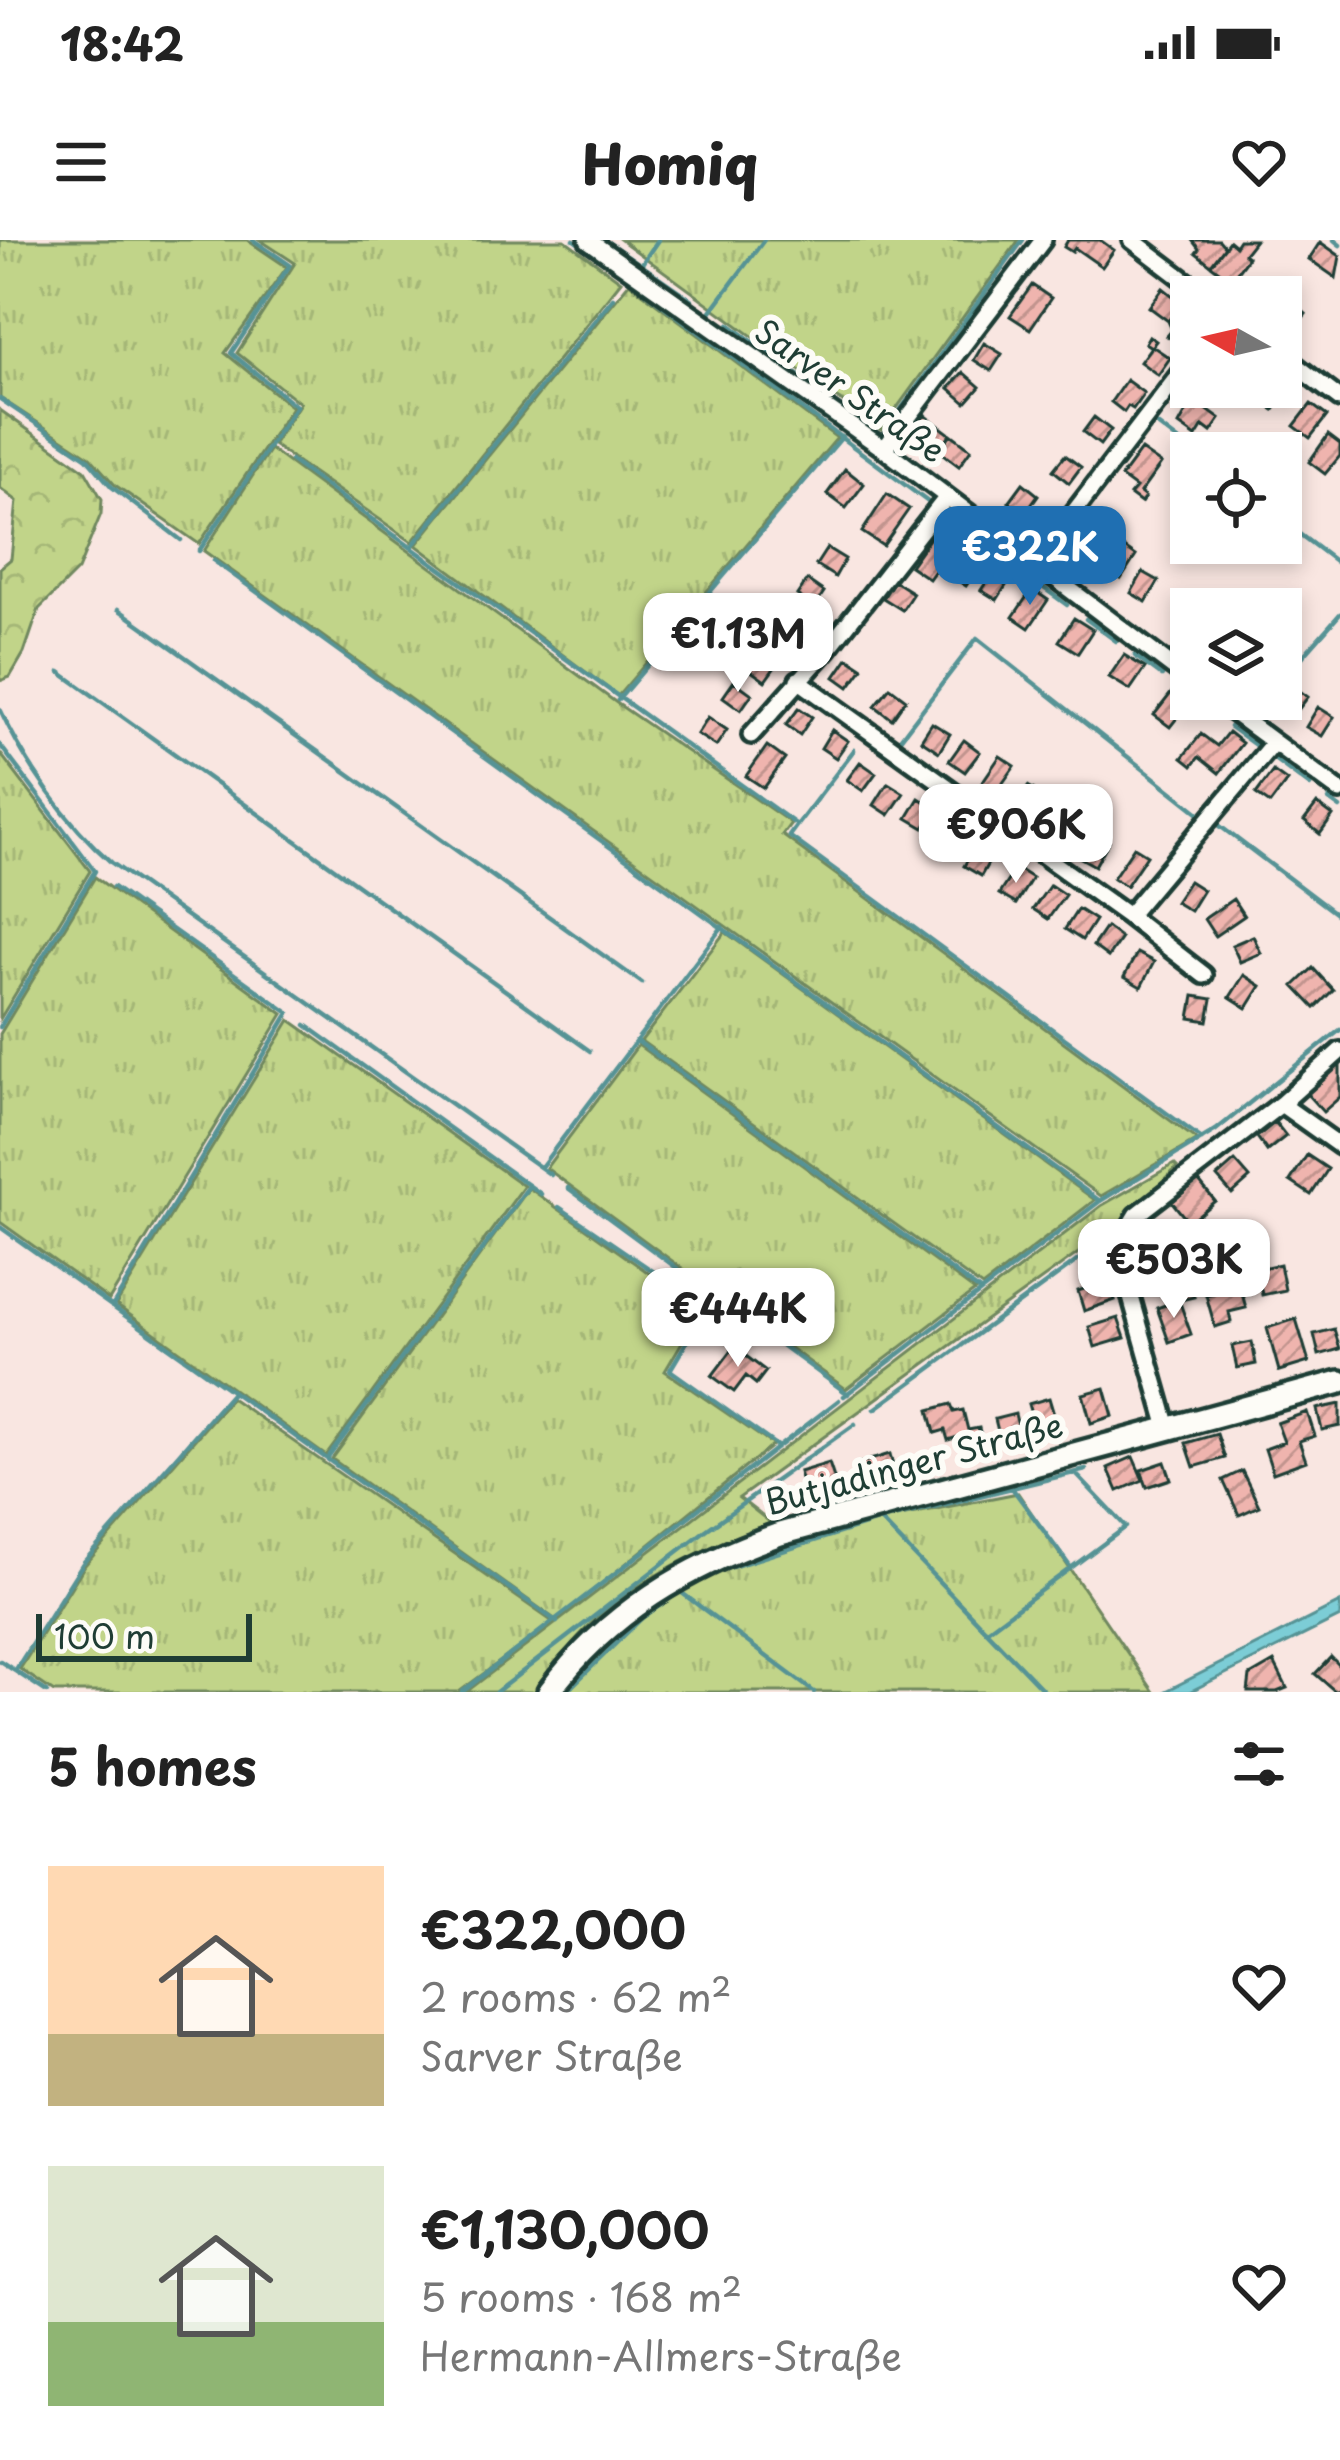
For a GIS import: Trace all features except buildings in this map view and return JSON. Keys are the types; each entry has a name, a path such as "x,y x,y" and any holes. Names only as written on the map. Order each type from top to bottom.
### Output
{"main road":[{"name":"Butjadinger Straße","path":"549,1692 598,1635 649,1594 736,1549 1340,1382"}],"street":[{"name":"Sarver Straße","path":"587,240 884,449 1170,665"},
{"path":"884,449 1043,240"},
{"path":"1132,240 1179,276"},
{"path":"1302,370 1340,399"},
{"path":"1035,563 1170,386"},
{"path":"751,735 827,650 947,497"},
{"path":"798,680 1204,975"},
{"path":"1243,720 1340,791"},
{"path":"1128,916 1273,743"},
{"path":"1168,1428 1125,1276 1125,1235 1137,1215 1281,1104 1340,1051"},
{"path":"1281,1104 1340,1146"}],"green space":[{"path":"0,240 247,240 287,267 225,353 292,407 199,544 115,485 90,457 0,398"},
{"path":"260,240 565,240 621,281 412,542 273,445 300,403 237,353 295,263"},
{"path":"621,240 1019,240 881,430"},
{"path":"629,283 837,438 618,696 416,545"},
{"path":"0,410 85,470 102,499 101,514 78,570 39,609 24,653 10,677 0,681 0,568 11,559 17,501 0,488"},
{"path":"270,449 618,704 791,823 782,835 1197,1140 1101,1196 204,551"},
{"path":"0,753 90,871 0,1019"},
{"path":"95,877 283,1014 109,1300 0,1222 0,1034"},
{"path":"725,932 1095,1200 982,1287 641,1041"},
{"path":"290,1020 524,1186 326,1456 116,1305"},
{"path":"638,1045 975,1291 846,1389 546,1168"},
{"path":"1174,1164 1177,1167 1131,1215 739,1498 771,1523 690,1557 613,1604 571,1645 538,1692 466,1692 1101,1206"},
{"path":"529,1188 701,1310 665,1371 773,1445 556,1620 332,1459"},
{"path":"231,1398 553,1622 459,1692 54,1692 20,1669 85,1565"},
{"path":"1018,1493 1154,1692 564,1692 654,1599 798,1536"}],"water":[{"path":"1340,1603 1340,1617 1189,1692 1164,1692"}],"waterway":[{"path":"199,551 296,406 231,353 290,265 253,240"},
{"path":"574,240 628,280"},
{"path":"605,240 692,300"},
{"path":"641,265 658,240"},
{"path":"711,311 764,240"},
{"path":"729,324 881,437 1023,240"},
{"path":"1334,240 1340,245"},
{"path":"646,293 928,502"},
{"path":"413,545 613,298"},
{"path":"0,399 87,458 112,487 181,540"},
{"path":"1152,421 1170,435"},
{"path":"618,700 842,437"},
{"path":"291,461 797,825 789,836 1202,1139"},
{"path":"948,516 966,530"},
{"path":"1302,536 1340,565"},
{"path":"985,544 993,550"},
{"path":"214,561 1100,1201"},
{"path":"1012,564 1022,571"},
{"path":"1041,586 1067,605"},
{"path":"118,609 642,983"},
{"path":"1302,657 1340,614"},
{"path":"1086,619 1116,641"},
{"path":"900,739 977,638 1199,813"},
{"path":"1135,656 1162,676"},
{"path":"60,672 590,1051"},
{"path":"0,709 48,792 112,863 551,1175"},
{"path":"1230,727 1255,745"},
{"path":"0,745 95,871 0,1027"},
{"path":"797,825 854,750"},
{"path":"1274,759 1310,786"},
{"path":"1329,800 1340,808"},
{"path":"1216,823 1340,917"},
{"path":"112,1307 289,1013 113,887"},
{"path":"541,1167 722,927"},
{"path":"306,1025 541,1194"},
{"path":"844,1396 1100,1201 1216,1130 1340,1030"},
{"path":"637,1041 980,1291"},
{"path":"327,1459 529,1186"},
{"path":"568,1188 848,1394"},
{"path":"559,1207 707,1308 670,1370 777,1446"},
{"path":"0,1227 557,1622"},
{"path":"875,1409 1100,1244"},
{"path":"15,1671 83,1563 231,1394"},
{"path":"462,1692 839,1400"},
{"path":"496,1692 706,1530 855,1424"},
{"path":"710,1574 880,1520 1086,1470"},
{"path":"986,1631 1126,1527 1075,1473"},
{"path":"1012,1488 1069,1565"},
{"path":"880,1520 1045,1692"},
{"path":"566,1692 642,1618 694,1582"},
{"path":"682,1593 814,1692"},
{"path":"0,1661 47,1692"}]}
